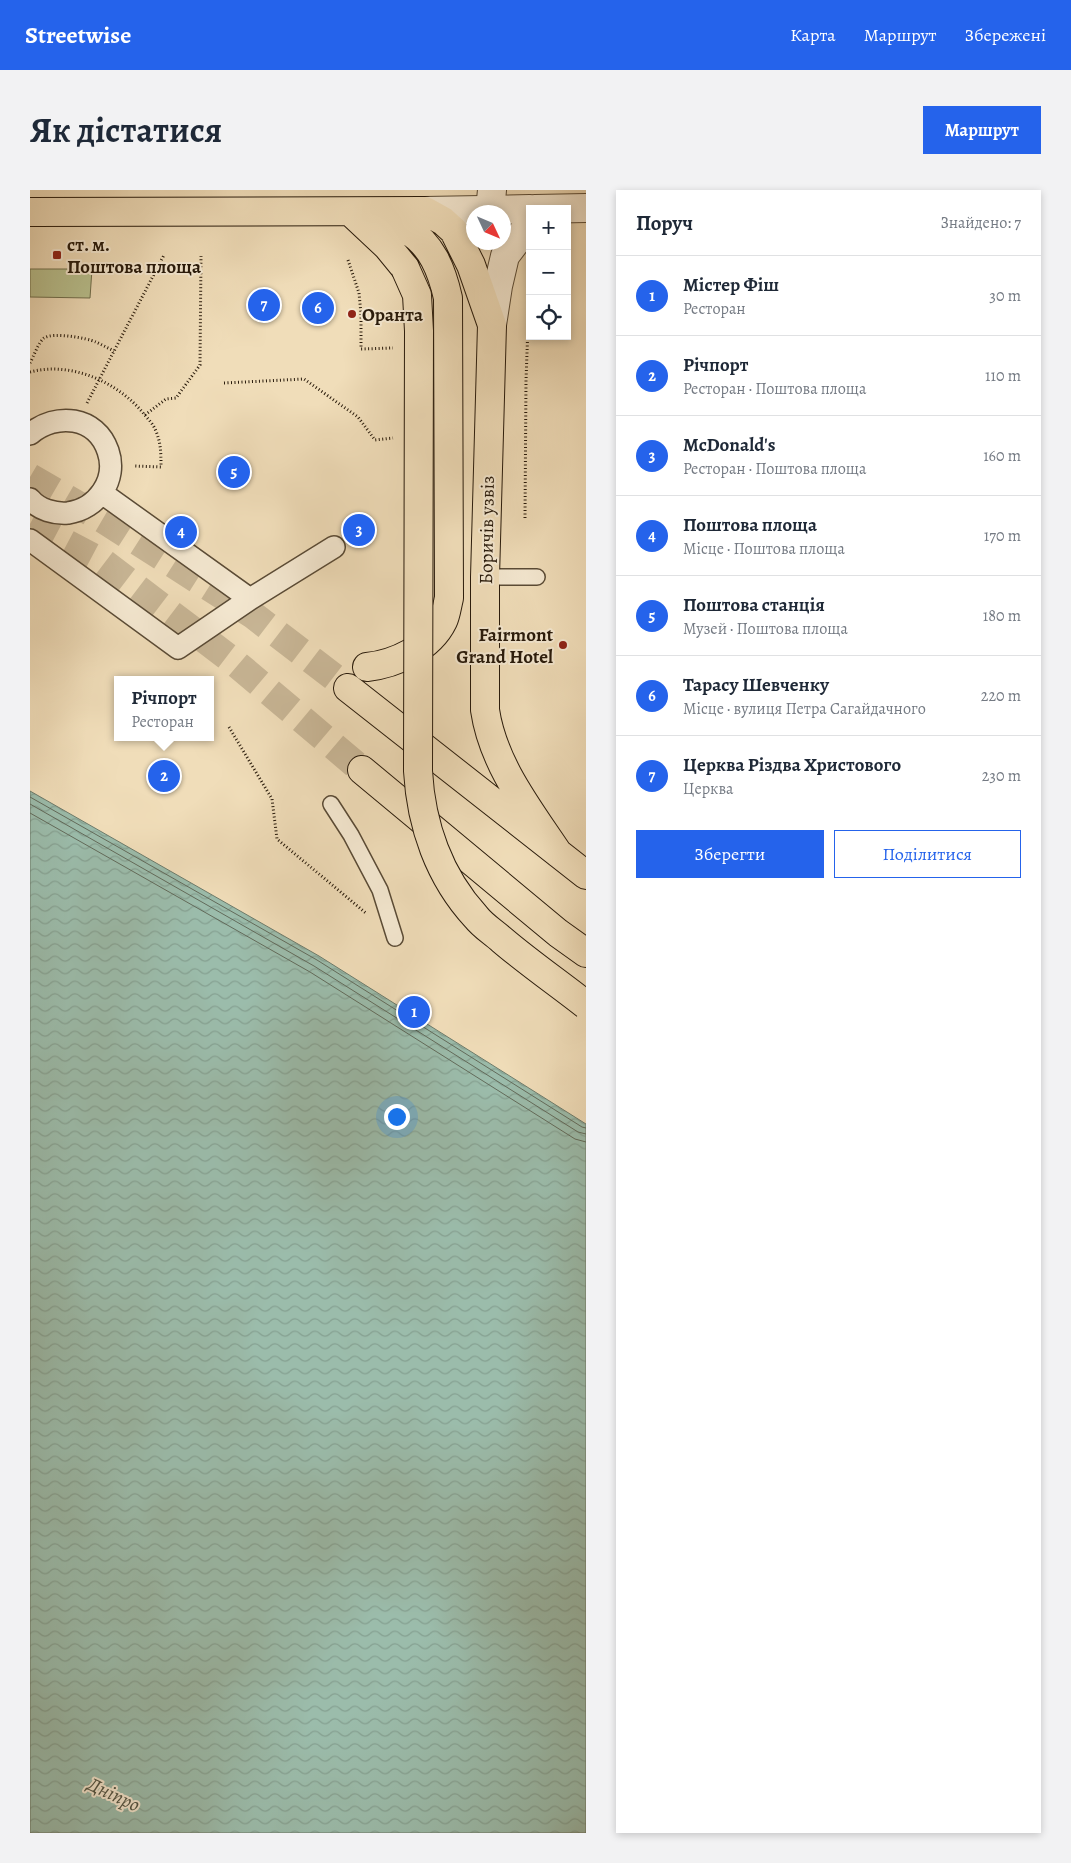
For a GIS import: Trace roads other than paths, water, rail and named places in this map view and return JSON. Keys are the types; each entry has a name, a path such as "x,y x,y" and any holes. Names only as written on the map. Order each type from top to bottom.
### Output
{"main road":[{"path":"349,211 387,246 405,268 417,295 419,331 418,772 422,810 427,829 442,868 452,885 477,918 509,946 586,1005"},
{"path":"349,211 405,228 416,236 427,247 441,272 448,298 449,598 442,622 428,642 406,656 385,664 367,667"},
{"path":"30,212 425,211"},
{"name":"Боричів узвіз","path":"425,211 443,221 454,231 471,265 492,325 485,577 485,710 488,728 494,746 511,782 558,853"},
{"path":"348,688 586,875"},
{"path":"362,770 558,933 586,953"}],"street":[{"path":"425,211 491,200 526,208"},
{"path":"571,208 586,208"},
{"path":"492,325 505,256 526,228"},
{"path":"30,434 39,426 51,421 65,419 78,422 91,428 101,438 108,451 110,466 108,480 102,494 91,505 77,511 62,513 38,505 30,538 178,648 250,599 334,547"},
{"path":"102,494 250,599"}],"lane":[{"path":"485,577 537,576"},
{"path":"331,804 351,835 380,890 395,938"}],"water":[{"name":"Дніпро","path":"30,791 319,956 586,1124 586,1833 30,1833"}],"tunnel":[{"path":"30,477 104,520 253,615 348,688"},
{"path":"30,524 104,563 233,661 362,770"}],"place":[{"name":"ст. м. Поштова площа","path":"57,255"},
{"name":"Церква Різдва Христового","path":"264,305"},
{"name":"Тарасу Шевченку","path":"318,308"},
{"name":"Оранта","path":"352,314"},
{"name":"Поштова станція","path":"234,472"},
{"name":"McDonald's","path":"359,530"},
{"name":"Поштова площа","path":"181,532"},
{"name":"Fairmont Grand Hotel","path":"563,645"},
{"name":"Річпорт","path":"164,776"},
{"name":"Містер Фіш","path":"414,1012"}]}
